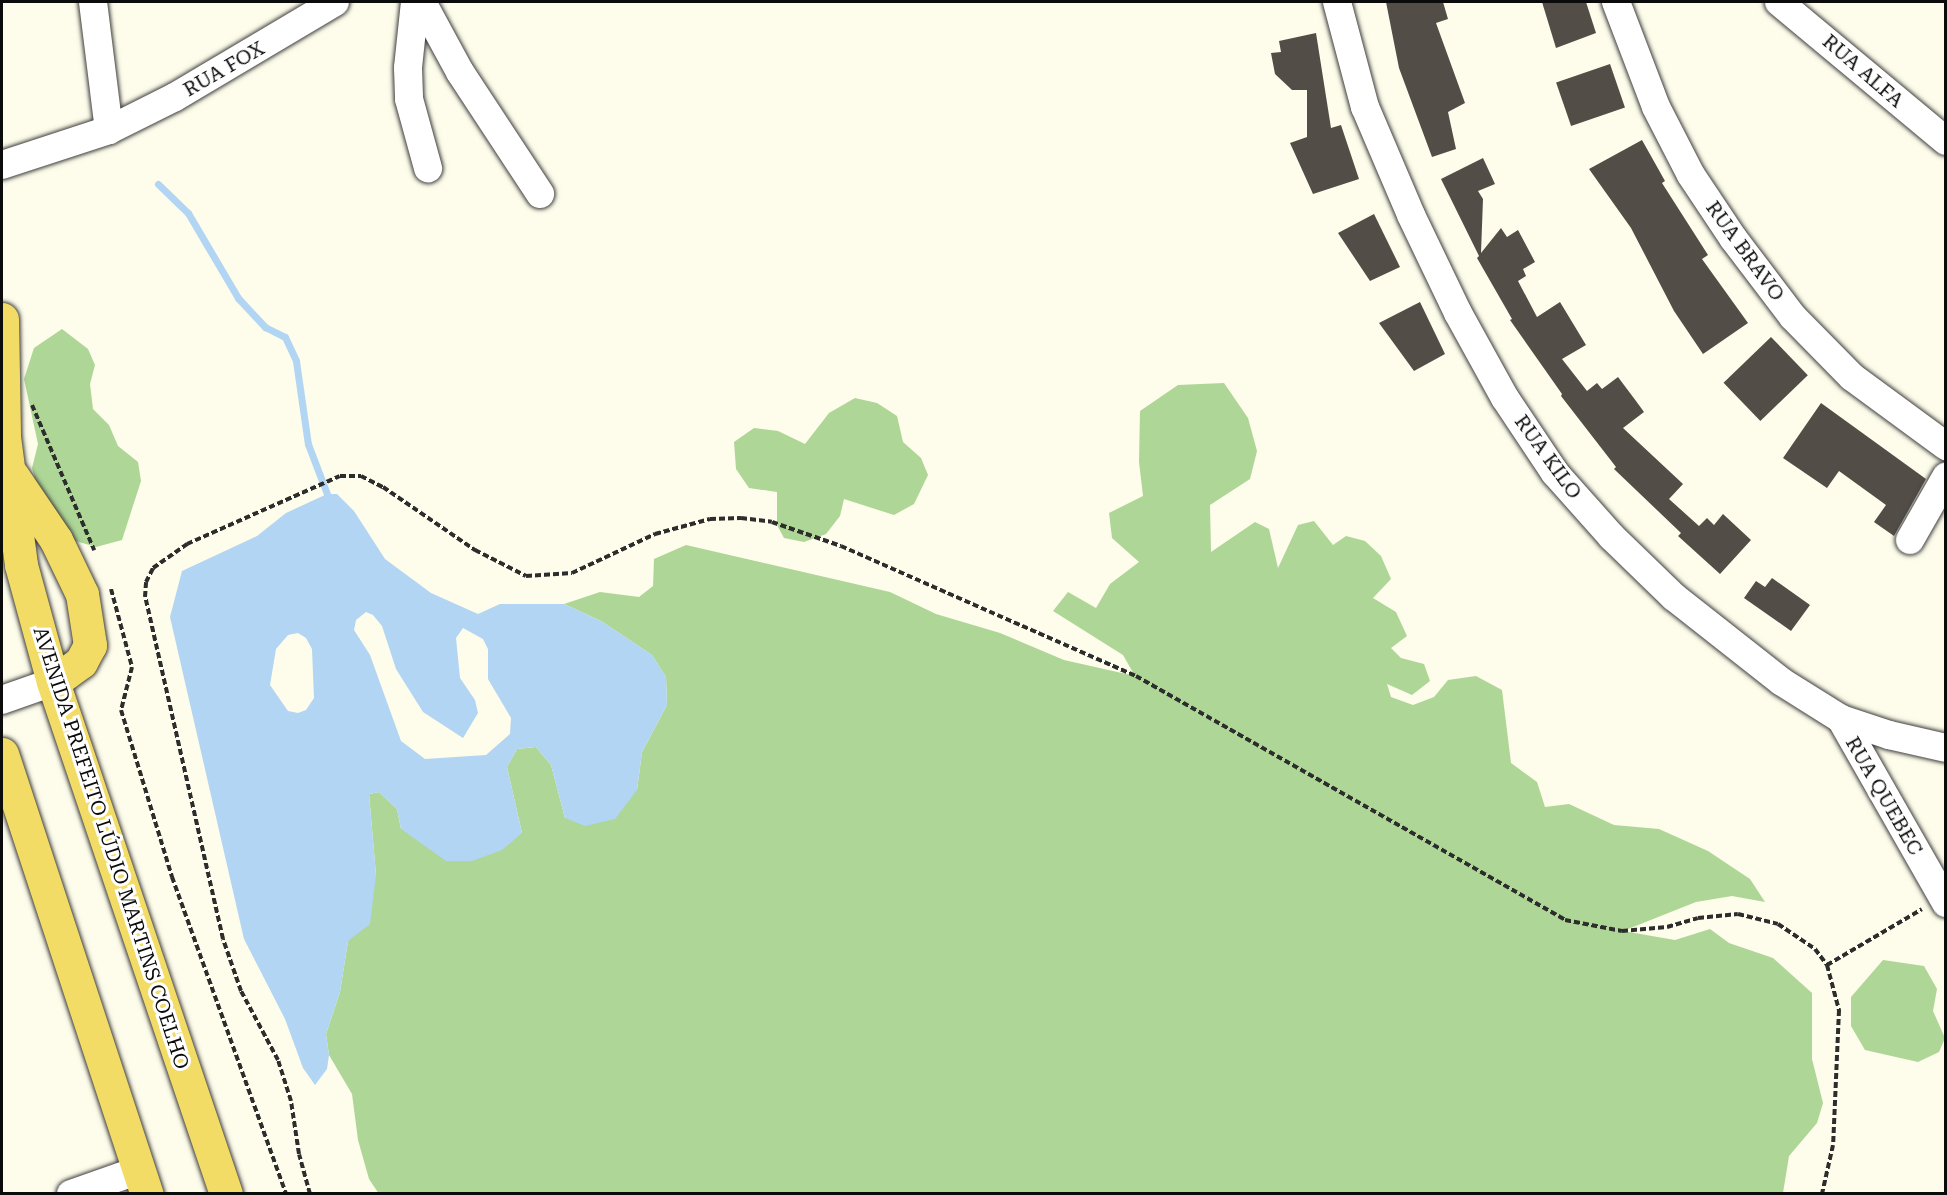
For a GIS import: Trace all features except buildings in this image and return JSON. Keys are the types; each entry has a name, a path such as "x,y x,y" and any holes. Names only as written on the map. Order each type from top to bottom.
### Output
{"main road":[{"name":"AVENIDA PREFEITO LÚDIO MARTINS COELHO","path":"2,320 2,385 7,467 21,565 53,682 226,1194"},
{"path":"7,467 56,540 81,594 90,645 81,662 53,682"},
{"path":"2,754 143,1182"}],"street":[{"path":"93,2 109,130"},
{"name":"RUA FOX","path":"2,165 109,130 175,97 334,2"},
{"path":"415,2 408,68 409,99 428,168"},
{"path":"422,2 460,72 540,194"},
{"name":"RUA KILO","path":"1337,2 1365,107 1411,214 1458,314 1505,398 1555,473 1612,537 1674,597 1782,682 1841,719 1889,735 1946,747"},
{"name":"RUA BRAVO","path":"1616,2 1656,107 1691,175 1733,237 1793,317 1852,377 1946,446"},
{"name":"RUA ALFA","path":"1779,2 1946,141"},
{"path":"1910,540 1946,477"},
{"path":"2,700 53,682"},
{"name":"RUA QUEBEC","path":"1841,719 1944,900"},
{"path":"71,1194 143,1182"}],"path":[{"path":"31,402 97,556"},
{"path":"310,1194 299,1154 291,1101 278,1060 241,991 224,939 145,597 146,582 153,568 187,544 340,476 361,476 383,487 475,550 526,576 572,573 655,534 710,519 741,518 772,522 841,546 1136,676 1565,920 1622,931 1667,927 1698,918 1738,914 1778,924 1815,950 1827,965 1839,1010 1833,1145 1822,1194"},
{"path":"106,578 116,600 132,667 121,710 172,877 286,1194"},
{"path":"1827,965 1944,900"}],"green space":[{"path":"62,329 88,349 95,365 90,384 93,409 109,425 118,446 138,462 141,481 122,540 96,547 69,539 40,495 32,468 38,444 24,379 34,348"},
{"path":"1224,383 1248,418 1257,451 1250,479 1210,505 1211,552 1255,522 1269,529 1278,568 1298,525 1314,521 1333,545 1346,536 1365,541 1381,556 1391,579 1373,598 1396,612 1407,636 1391,648 1401,658 1424,664 1430,681 1412,695 1387,684 1391,697 1413,705 1434,697 1448,680 1476,676 1502,690 1511,763 1537,782 1545,807 1569,804 1614,825 1659,829 1708,851 1750,879 1765,902 1732,896 1696,902 1623,931 1675,940 1710,929 1729,943 1773,958 1812,993 1812,1059 1823,1103 1817,1123 1789,1156 1783,1193 379,1194 369,1179 358,1140 352,1094 329,1055 326,1034 340,992 348,941 376,875 369,794 379,792 397,809 401,829 522,833 507,767 517,749 536,747 551,765 565,818 637,790 642,752 667,705 666,677 652,655 601,621 564,604 600,592 639,597 653,586 654,559 686,545 890,592 936,614 1000,633 1064,660 1135,676 1123,655 1053,611 1068,592 1096,608 1110,584 1139,562 1112,538 1109,513 1143,496 1139,462 1140,411 1178,385"},
{"path":"855,398 877,403 897,416 903,442 921,458 928,475 914,504 894,515 844,499 840,516 826,534 804,542 784,538 777,525 777,492 749,488 736,469 734,442 754,428 778,431 805,444 829,413"},
{"path":"1883,960 1924,966 1937,989 1933,1011 1945,1038 1939,1052 1918,1062 1865,1050 1851,1026 1851,997"}],"water":[{"path":"327,494 337,494 354,511 385,559 431,593 478,614 500,604 564,604 601,621 652,655 666,677 667,705 642,752 637,790 615,819 585,826 565,818 551,765 536,747 517,749 507,767 522,833 502,850 472,861 446,861 401,829 397,809 379,792 369,794 376,875 370,924 348,941 340,992 326,1034 329,1055 327,1069 315,1085 303,1068 285,1019 244,939 170,617 182,571 257,536 286,513","holes":["366,612 373,615 382,626 396,669 423,712 463,738 478,713 475,700 460,678 456,638 463,628 483,639 488,649 488,679 511,718 510,734 486,755 425,759 401,741 370,655 354,630 356,620","298,633 306,638 312,649 314,698 306,710 298,713 288,711 270,685 276,649 288,635"]}],"waterway":[{"path":"158,184 188,213 238,298 265,327 285,337 296,361 308,444 327,494"}]}
